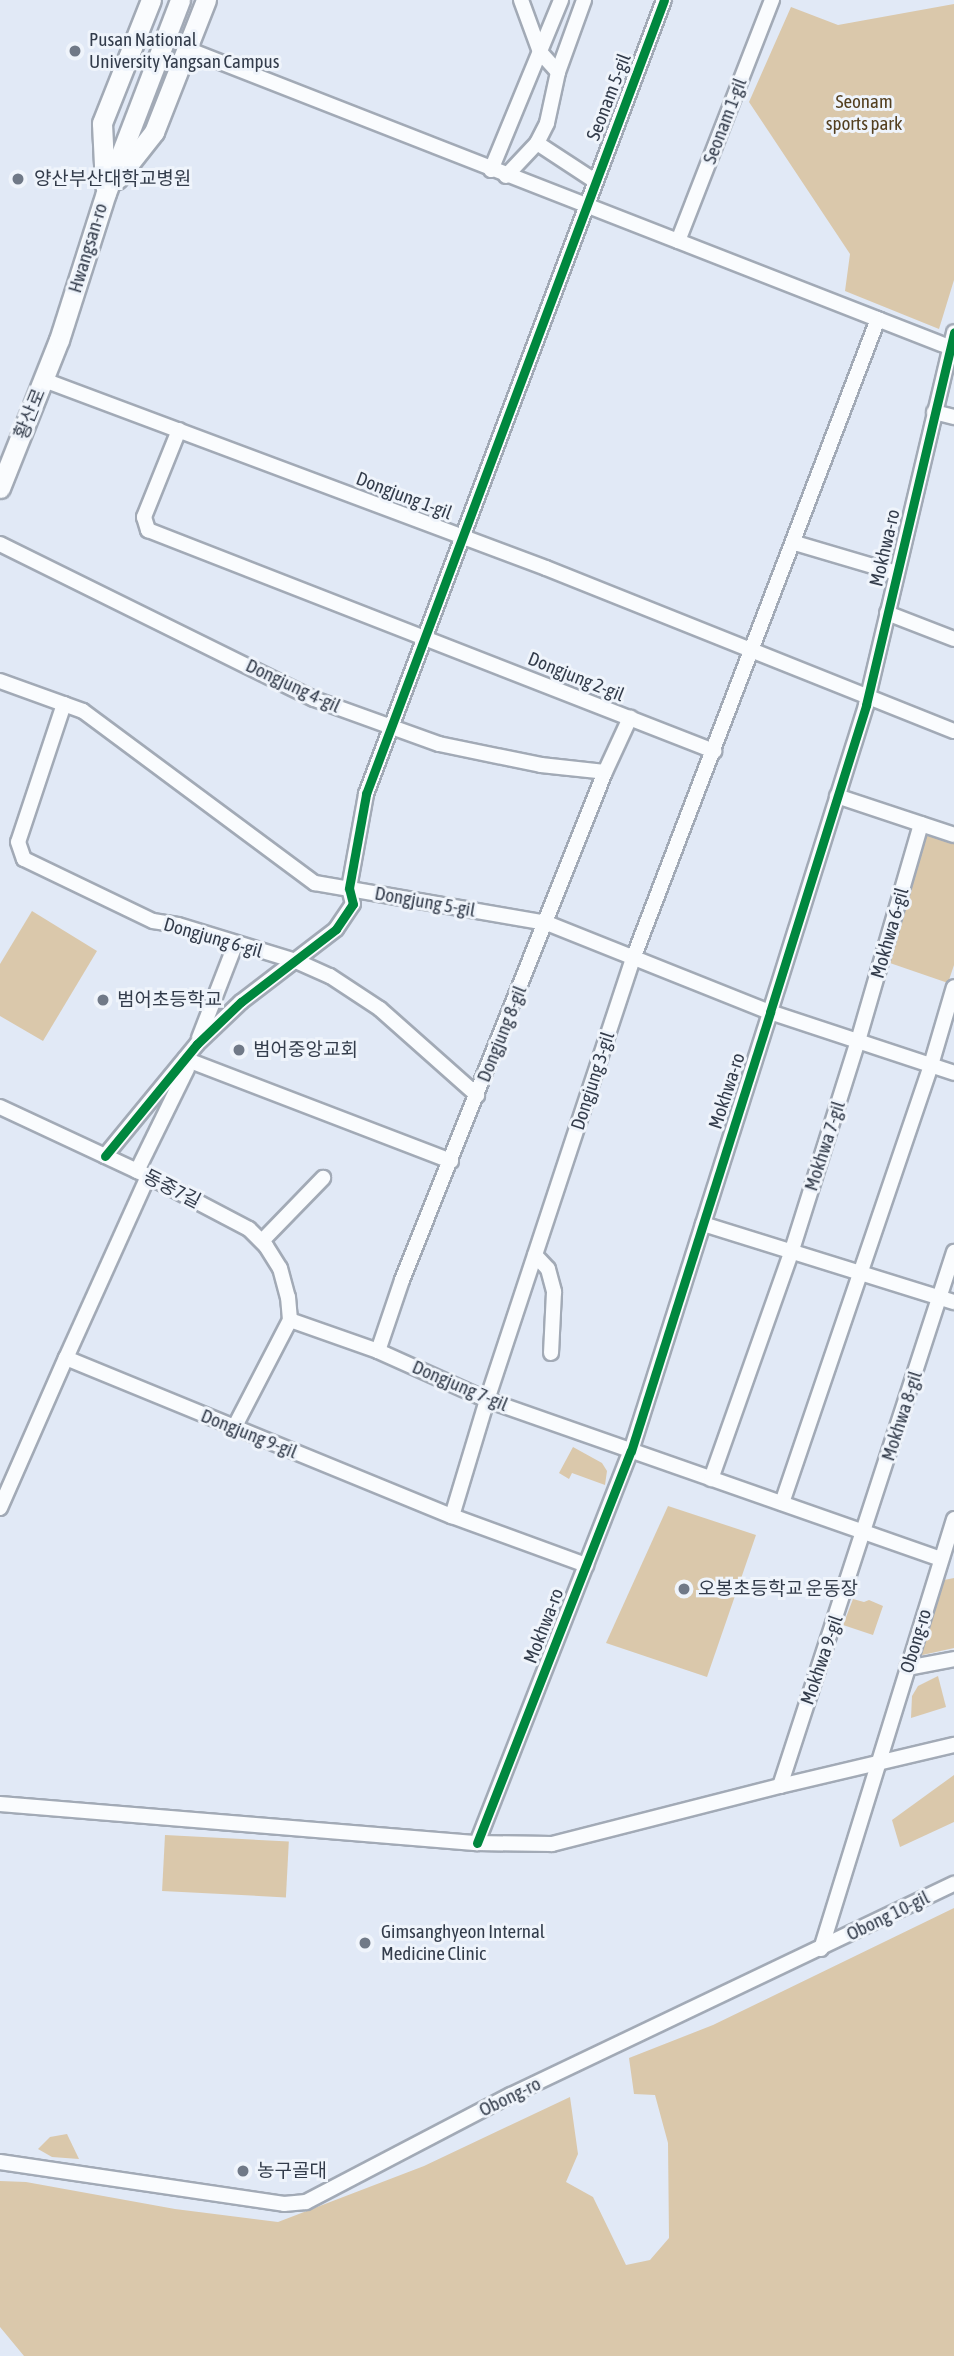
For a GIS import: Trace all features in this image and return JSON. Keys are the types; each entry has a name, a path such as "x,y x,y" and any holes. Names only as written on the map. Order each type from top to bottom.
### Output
{"main road":[{"path":"106,193 102,122 151,0"},
{"name":"Hwangsan-ro","path":"60,340 106,193 180,0"},
{"path":"106,193 155,132 206,0"},
{"name":"황산로","path":"0,488 60,340"}],"street":[{"path":"521,0 540,52 558,72"},
{"path":"491,170 561,0"},
{"path":"506,176 537,143 547,123 558,72 584,0"},
{"name":"Seonam 5-gil","path":"465,538 664,0"},
{"name":"Seonam 1-gil","path":"678,241 772,0"},
{"path":"187,49 949,347"},
{"path":"537,143 595,181"},
{"path":"752,652 878,319"},
{"name":"Mokhwa-ro","path":"478,1843 631,1451 770,1012 868,695 954,332"},
{"name":"Dongjung 1-gil","path":"44,380 465,538 868,695 954,732"},
{"path":"934,412 954,417"},
{"name":"Dongjung 2-gil","path":"179,430 144,517 148,530 425,635 714,751"},
{"path":"197,1044 241,1002 336,929 352,904 349,888 366,794 425,635 465,538"},
{"path":"794,543 897,573"},
{"name":"Dongjung 4-gil","path":"0,544 314,699 439,744 482,755 605,772"},
{"path":"887,613 954,639"},
{"name":"Dongjung 3-gil","path":"452,1516 487,1400 634,956 752,652"},
{"name":"Dongjung 5-gil","path":"0,681 83,711 315,883 547,923 770,1012"},
{"name":"Dongjung 6-gil","path":"64,704 18,842 24,859 153,921 178,925 236,945 296,961 330,976 380,1009 477,1095"},
{"name":"Dongjung 8-gil","path":"378,1351 402,1280 547,923 605,772 630,718"},
{"path":"837,796 954,835"},
{"name":"Mokhwa 6-gil","path":"858,1041 921,824"},
{"path":"0,1508 66,1358 236,945"},
{"path":"782,1503 859,1270 931,1065 954,987"},
{"path":"770,1012 954,1073"},
{"name":"Mokhwa 7-gil","path":"792,1250 858,1041"},
{"path":"105,1156 188,1062"},
{"path":"188,1062 451,1161"},
{"name":"동중7길","path":"0,1107 142,1174 249,1229 262,1241 280,1268 288,1297 290,1320"},
{"path":"262,1241 323,1178"},
{"path":"703,1224 859,1270 947,1300 954,1252"},
{"path":"711,1479 792,1250"},
{"path":"535,1255 548,1269 554,1292 551,1353"},
{"name":"Mokhwa 8-gil","path":"864,1534 947,1300"},
{"path":"233,1428 290,1320"},
{"name":"Dongjung 7-gil","path":"290,1320 378,1351 487,1400 631,1451"},
{"name":"Dongjung 9-gil","path":"66,1358 452,1516 586,1565"},
{"path":"631,1451 782,1503 944,1566"},
{"name":"Obong-ro","path":"0,2162 284,2204 306,2202 511,2095 821,1949 907,1668 944,1566 954,1519"},
{"name":"Mokhwa 9-gil","path":"780,1786 864,1534"},
{"path":"907,1668 954,1659"},
{"path":"0,1804 478,1843 552,1844 954,1745"},
{"name":"Obong 10-gil","path":"821,1949 954,1884"}],"green space":[{"name":"Seonam sports park","path":"954,4 954,280 939,329 845,291 850,254 749,102 791,7 838,25"},
{"path":"926,832 954,842 954,965 948,983 887,962"},
{"path":"32,911 97,951 43,1041 0,1016 0,964"},
{"path":"573,1447 602,1463 607,1471 605,1485 572,1473 569,1479 559,1473"},
{"name":"오봉초등학교 운동장","path":"668,1506 756,1535 707,1677 606,1643"},
{"path":"954,1578 954,1648 918,1656 944,1580"},
{"path":"853,1599 864,1602 869,1600 883,1606 873,1635 843,1625"},
{"path":"938,1676 946,1707 911,1718 912,1696 918,1686"},
{"path":"954,1775 954,1822 900,1847 892,1820"},
{"path":"165,1835 289,1841 286,1897 162,1891"},
{"path":"954,1908 954,2356 24,2356 0,2327 0,2181 26,2182 175,2209 278,2222 424,2166 570,2097 578,2154 566,2182 593,2197 626,2265 650,2260 669,2238 668,2143 655,2095 634,2094 629,2058 713,2025"},
{"path":"67,2134 79,2159 52,2157 38,2149 50,2137"}],"cycle path":[{"path":"105,1156 197,1044 241,1002 336,929 353,904 349,888 366,794 664,0"},
{"path":"477,1843 631,1451 770,1012 866,705 954,332"}],"place":[{"name":"Pusan National University Yangsan Campus","path":"75,51"},
{"name":"양산부산대학교병원","path":"18,179"},
{"name":"범어초등학교","path":"103,1000"},
{"name":"범어중앙교회","path":"239,1050"},
{"name":"오봉초등학교 운동장","path":"684,1589"},
{"name":"Gimsanghyeon Internal Medicine Clinic","path":"365,1943"},
{"name":"농구골대","path":"243,2171"}]}
